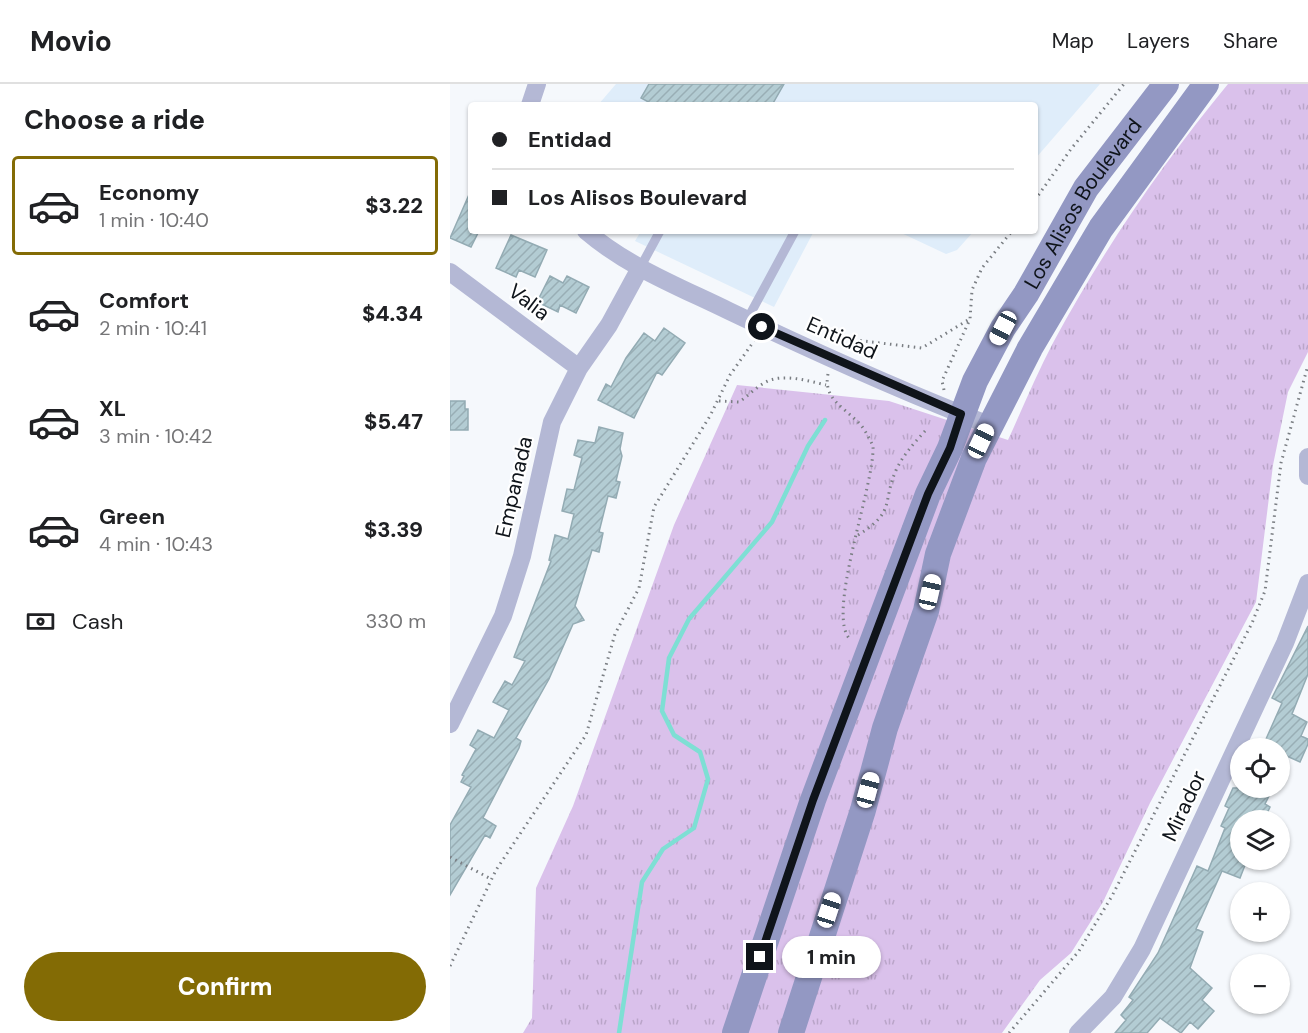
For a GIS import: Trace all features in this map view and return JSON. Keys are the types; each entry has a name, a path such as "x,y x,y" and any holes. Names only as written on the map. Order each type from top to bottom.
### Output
{"main road":[{"name":"Los Alisos Boulevard","path":"735,1033 813,800 928,494 950,448 961,414 1003,328 1026,294 1086,188 1166,84"},
{"name":"Los Alisos Boulevard","path":"791,1033 863,810 885,728 926,611 938,554 989,425 1030,348 1101,228 1206,84"}],"street":[{"path":"531,102 537,84"},
{"name":"Entidad","path":"590,234 640,268 755,323 989,425"},
{"name":"Empanada","path":"450,724 503,616 522,556 552,422 579,368 609,325 640,268"},
{"name":"Valia","path":"450,272 579,368"},
{"path":"1308,457 1308,476"},
{"name":"Mirador","path":"1078,1033 1113,997 1142,949 1285,643 1308,583"}],"lane":[{"path":"640,268 658,234"},
{"path":"755,323 794,234"}],"path":[{"path":"1038,196 1071,148 1124,84"},
{"path":"945,393 942,381 970,319 972,290 982,268 1010,234"},
{"path":"835,346 847,339 922,348 970,319"},
{"path":"450,966 491,879 586,735 615,634 639,588 654,507 718,400 755,323"},
{"path":"1009,1033 1078,951 1112,896 1252,623 1265,591 1281,463 1308,365"},
{"path":"828,372 826,386 832,399 859,423 873,446 858,536 849,561 843,607 847,636 853,641"},
{"path":"718,400 739,402 766,381 777,378 807,380 826,386"},
{"path":"858,536 878,522 884,512 901,459 926,430"},
{"path":"450,857 491,879"}],"shaded area":[{"path":"616,84 1100,84 1038,156 1038,102 601,102"},
{"path":"639,234 812,234 774,307 635,241"},
{"path":"903,234 971,234 957,250 946,254"}],"green space":[{"path":"1228,84 1308,84 1308,352 1288,392 1273,465 1256,602 1150,803 1103,902 1071,953 1040,980 1002,1033 523,1033 532,1018 536,888 573,806 674,525 737,385 889,401 1008,440 1048,353 1093,273 1157,176"}],"building":[{"path":"649,84 784,84 774,102 648,102 641,98"},
{"path":"468,197 468,234 478,234 471,247 450,238"},
{"path":"511,235 547,250 535,277 519,270 516,277 496,268"},
{"path":"550,276 563,283 567,276 589,287 576,313 560,305 558,312 537,302"},
{"path":"664,328 685,343 662,375 657,372 634,418 598,400 606,384 611,387 626,358 644,333 655,341"},
{"path":"450,401 465,401 465,409 468,409 468,430 450,430"},
{"path":"599,427 623,433 620,449 622,456 616,481 620,482 616,498 608,496 599,532 603,533 599,552 592,550 575,606 584,620 573,624 549,679 516,738 521,741 519,748 483,818 496,826 490,838 485,835 450,895 450,825 471,787 461,782 464,776 462,775 476,749 470,745 478,730 494,738 509,710 493,702 505,681 512,685 525,661 514,657 551,561 549,560 555,535 568,539 574,514 562,511 567,489 574,490 582,458 574,455 578,440 595,443"},
{"path":"1308,626 1308,674 1292,714 1307,722 1301,736 1308,739 1308,744 1300,762 1290,758 1290,738 1266,738 1282,703 1272,698"},
{"path":"1230,795 1230,798 1268,798 1265,804 1270,807 1269,810 1230,810 1230,870 1243,870 1240,878 1222,871 1196,929 1203,932 1190,968 1212,988 1202,1000 1214,1011 1198,1029 1190,1022 1181,1033 1160,1018 1147,1033 1115,1033 1126,1020 1121,1015 1133,1000 1129,997 1158,953 1197,866 1208,871 1225,828 1221,826 1229,808 1225,806"}],"waterway":[{"path":"619,1033 642,882 663,849 694,828 708,779 700,752 674,735 662,711 669,658 689,619 772,522 808,446 825,420"}],"route":[{"path":"760,957 813,800 928,494 950,448 961,414 938,406 762,327"}]}
